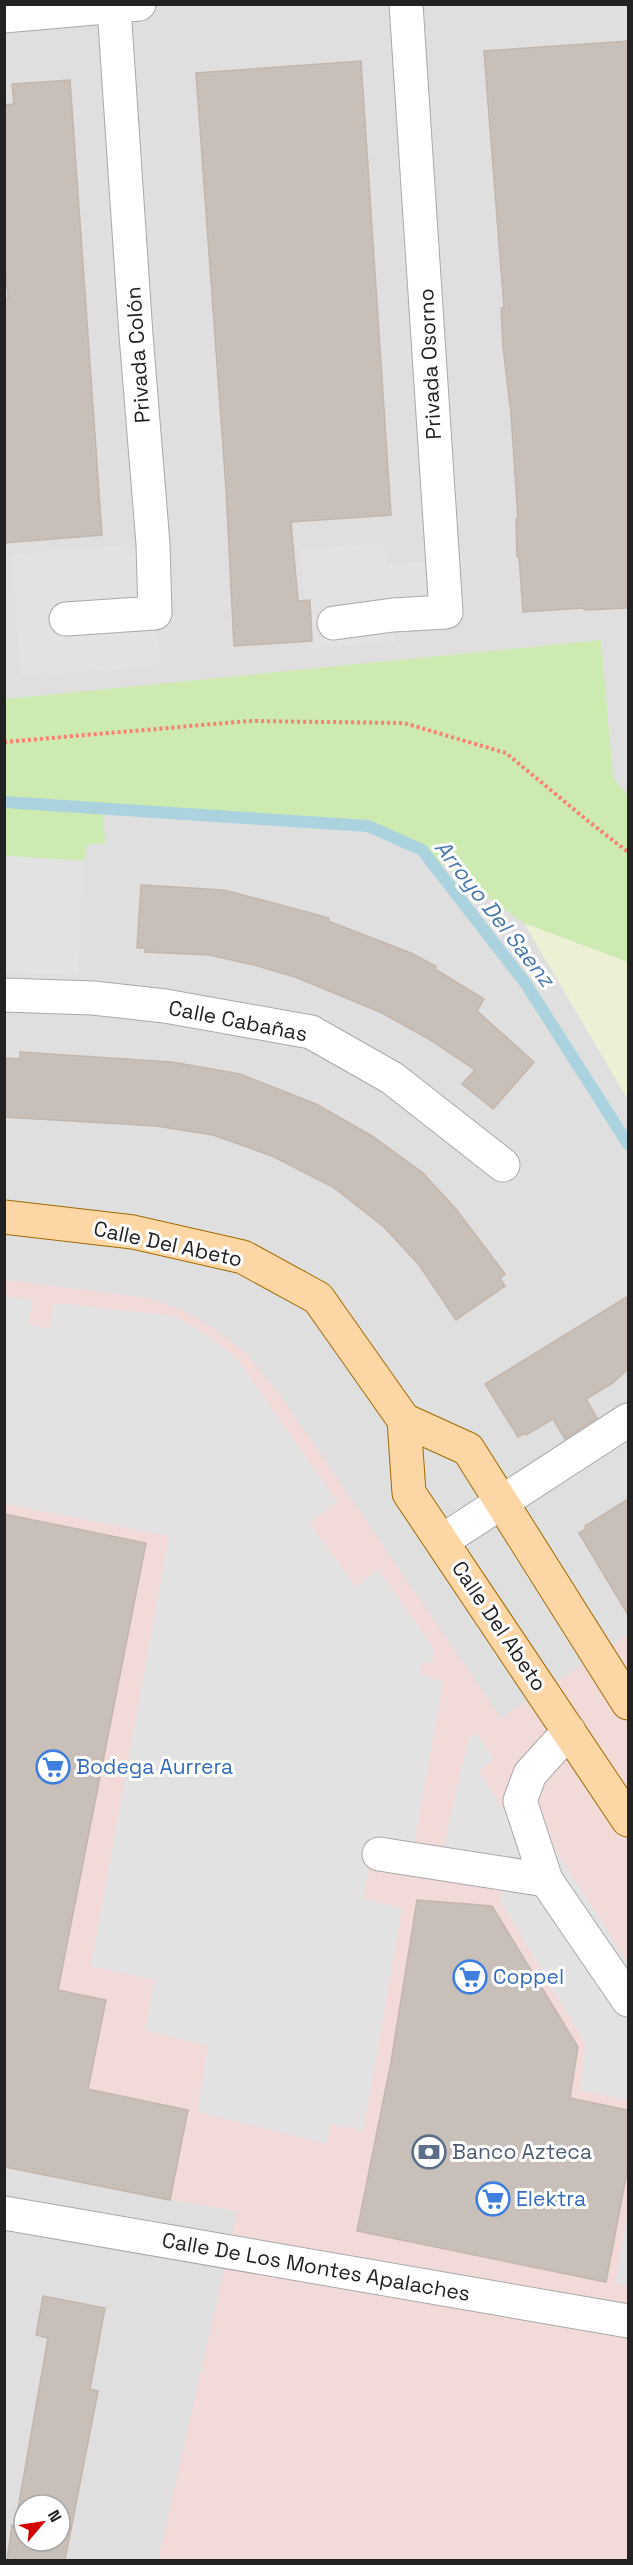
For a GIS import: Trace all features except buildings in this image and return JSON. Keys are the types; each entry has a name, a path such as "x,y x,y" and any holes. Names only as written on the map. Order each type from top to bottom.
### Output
{"main road":[{"name":"Calle Del Abeto","path":"4,1217 133,1233 243,1257 318,1298 404,1420 410,1493 628,1821"},
{"path":"404,1420 468,1449 628,1703"}],"street":[{"name":"Privada Osorno","path":"334,623 393,615 446,612 406,4"},
{"path":"4,16 127,6"},
{"name":"Privada Colón","path":"66,619 155,613 153,544 136,335 127,6"},
{"name":"Calle Cabañas","path":"4,995 93,998 165,1006 311,1032 392,1078 502,1165"},
{"path":"442,1541 628,1420"},
{"path":"568,1731 530,1774 520,1801 546,1880 628,2000"},
{"path":"379,1854 546,1880"},
{"name":"Calle De Los Montes Apalaches","path":"4,2213 628,2321"}],"path":[{"path":"4,742 249,721 404,723 506,753 628,852"}],"shaded area":[{"path":"5,5 628,5 628,2560 5,2560"},
{"path":"385,543 387,565 441,561 446,612 393,615 395,642 308,648 301,550"},
{"path":"153,544 155,613 162,666 20,676 11,554"},
{"path":"5,856 84,861 78,974 5,972"},
{"path":"5,1280 149,1298 184,1311 212,1327 247,1354 281,1396 501,1718 628,1635 628,2560 158,2560 237,2211 5,2167"},
{"path":"5,1297 33,1300 28,1324 50,1330 54,1303 175,1316 234,1355 337,1502 309,1523 356,1587 378,1569 434,1649 432,1663 421,1662 420,1674 443,1682 413,1849 373,1842 363,1899 402,1908 363,2130 330,2124 327,2144 198,2112 208,2046 145,2030 155,1980 91,1966 169,1536 5,1504"},
{"path":"476,1733 494,1759 479,1771 521,1838 540,1826 628,1963 628,2100 580,2090 586,2045 500,1900 505,1859 444,1846 468,1740"},
{"path":"628,2211 628,2286 615,2284"}],"green space":[{"path":"601,640 613,778 628,795 628,962 524,923 422,850 368,826 103,809 105,843 87,845 84,861 5,856 5,699"},
{"path":"524,923 628,962 628,1100"}],"waterway":[{"name":"Arroyo Del Saenz","path":"4,802 368,826 422,850 526,984 628,1144"}],"place":[{"name":"Bodega Aurrera","path":"53,1767"},
{"name":"Coppel","path":"470,1977"},
{"name":"Banco Azteca","path":"429,2152"},
{"name":"Elektra","path":"493,2199"}]}
